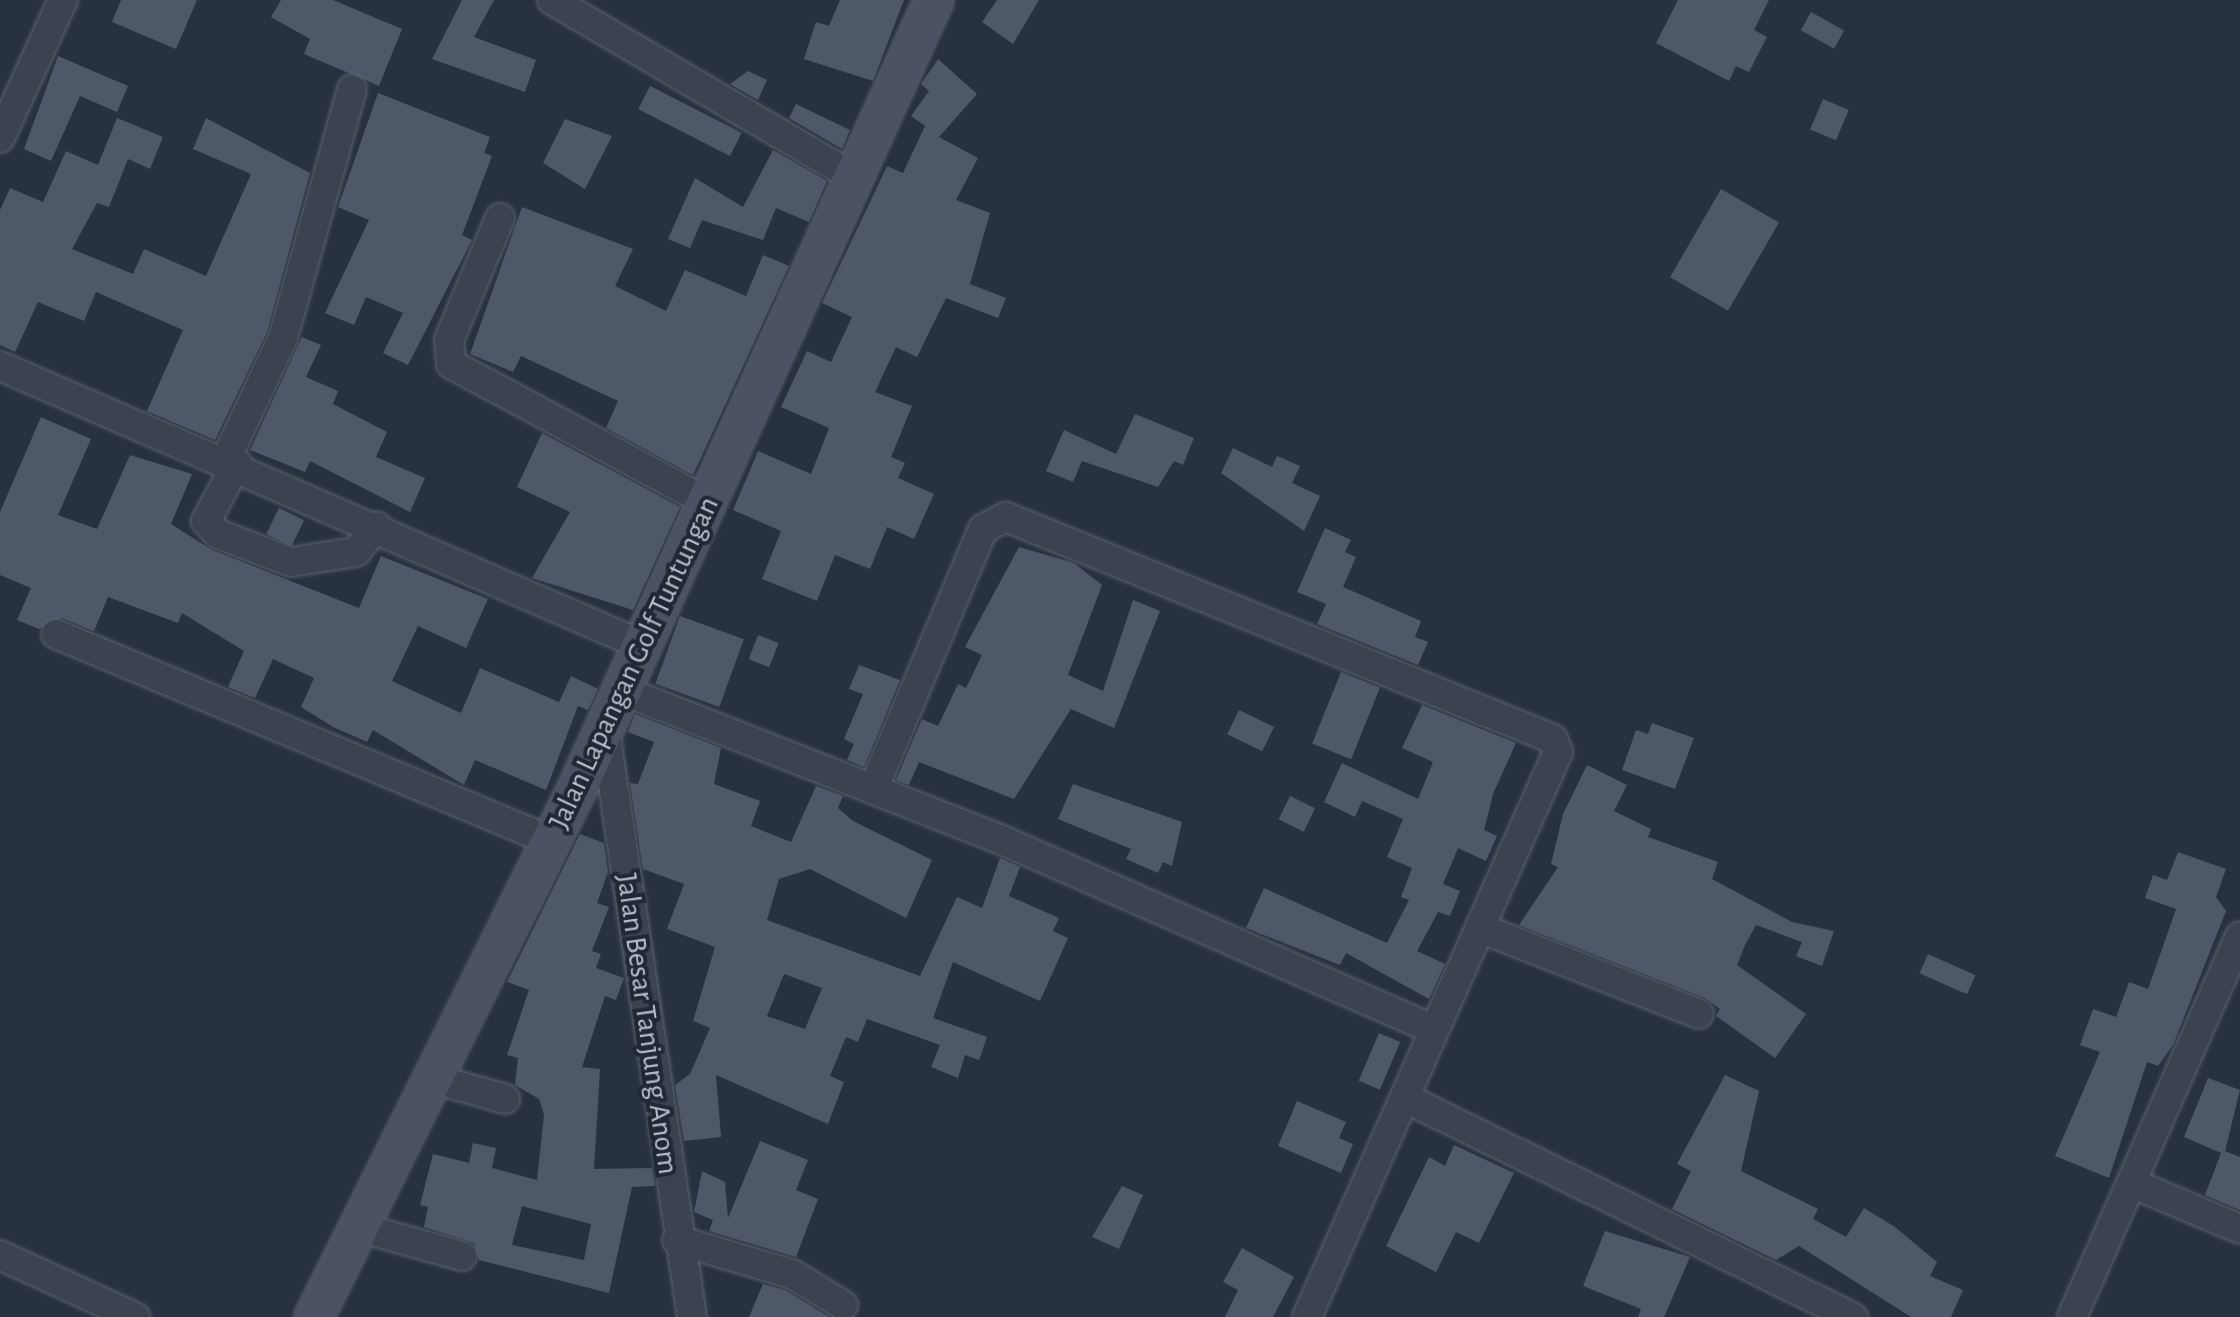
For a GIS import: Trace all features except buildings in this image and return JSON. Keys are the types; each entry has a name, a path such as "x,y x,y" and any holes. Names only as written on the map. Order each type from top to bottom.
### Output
{"street":[{"path":"0,138 63,0"},
{"path":"552,0 856,178"},
{"name":"Jalan Lapangan Golf Tuntungan","path":"314,1317 644,646 934,0"},
{"path":"352,89 283,338 206,521 218,534 291,562 356,552 376,526"},
{"path":"500,218 449,340 451,364 710,503"},
{"path":"0,366 231,461 644,646"},
{"path":"874,787 983,529 1006,517 1553,739 1558,752 1480,928 1429,1028 1404,1098 1307,1317"},
{"path":"56,634 551,840"},
{"path":"621,690 874,787 1429,1028"},
{"name":"Jalan Besar Tanjung Anom","path":"604,730 677,1240 692,1317"},
{"path":"1480,928 1699,1014"},
{"path":"2072,1317 2134,1184 2240,936"},
{"path":"431,1078 505,1100"},
{"path":"1404,1098 1853,1317"},
{"path":"2134,1184 2240,1228"},
{"path":"358,1227 462,1256"},
{"path":"677,1240 792,1274 843,1305"},
{"path":"0,1255 136,1317"}]}
